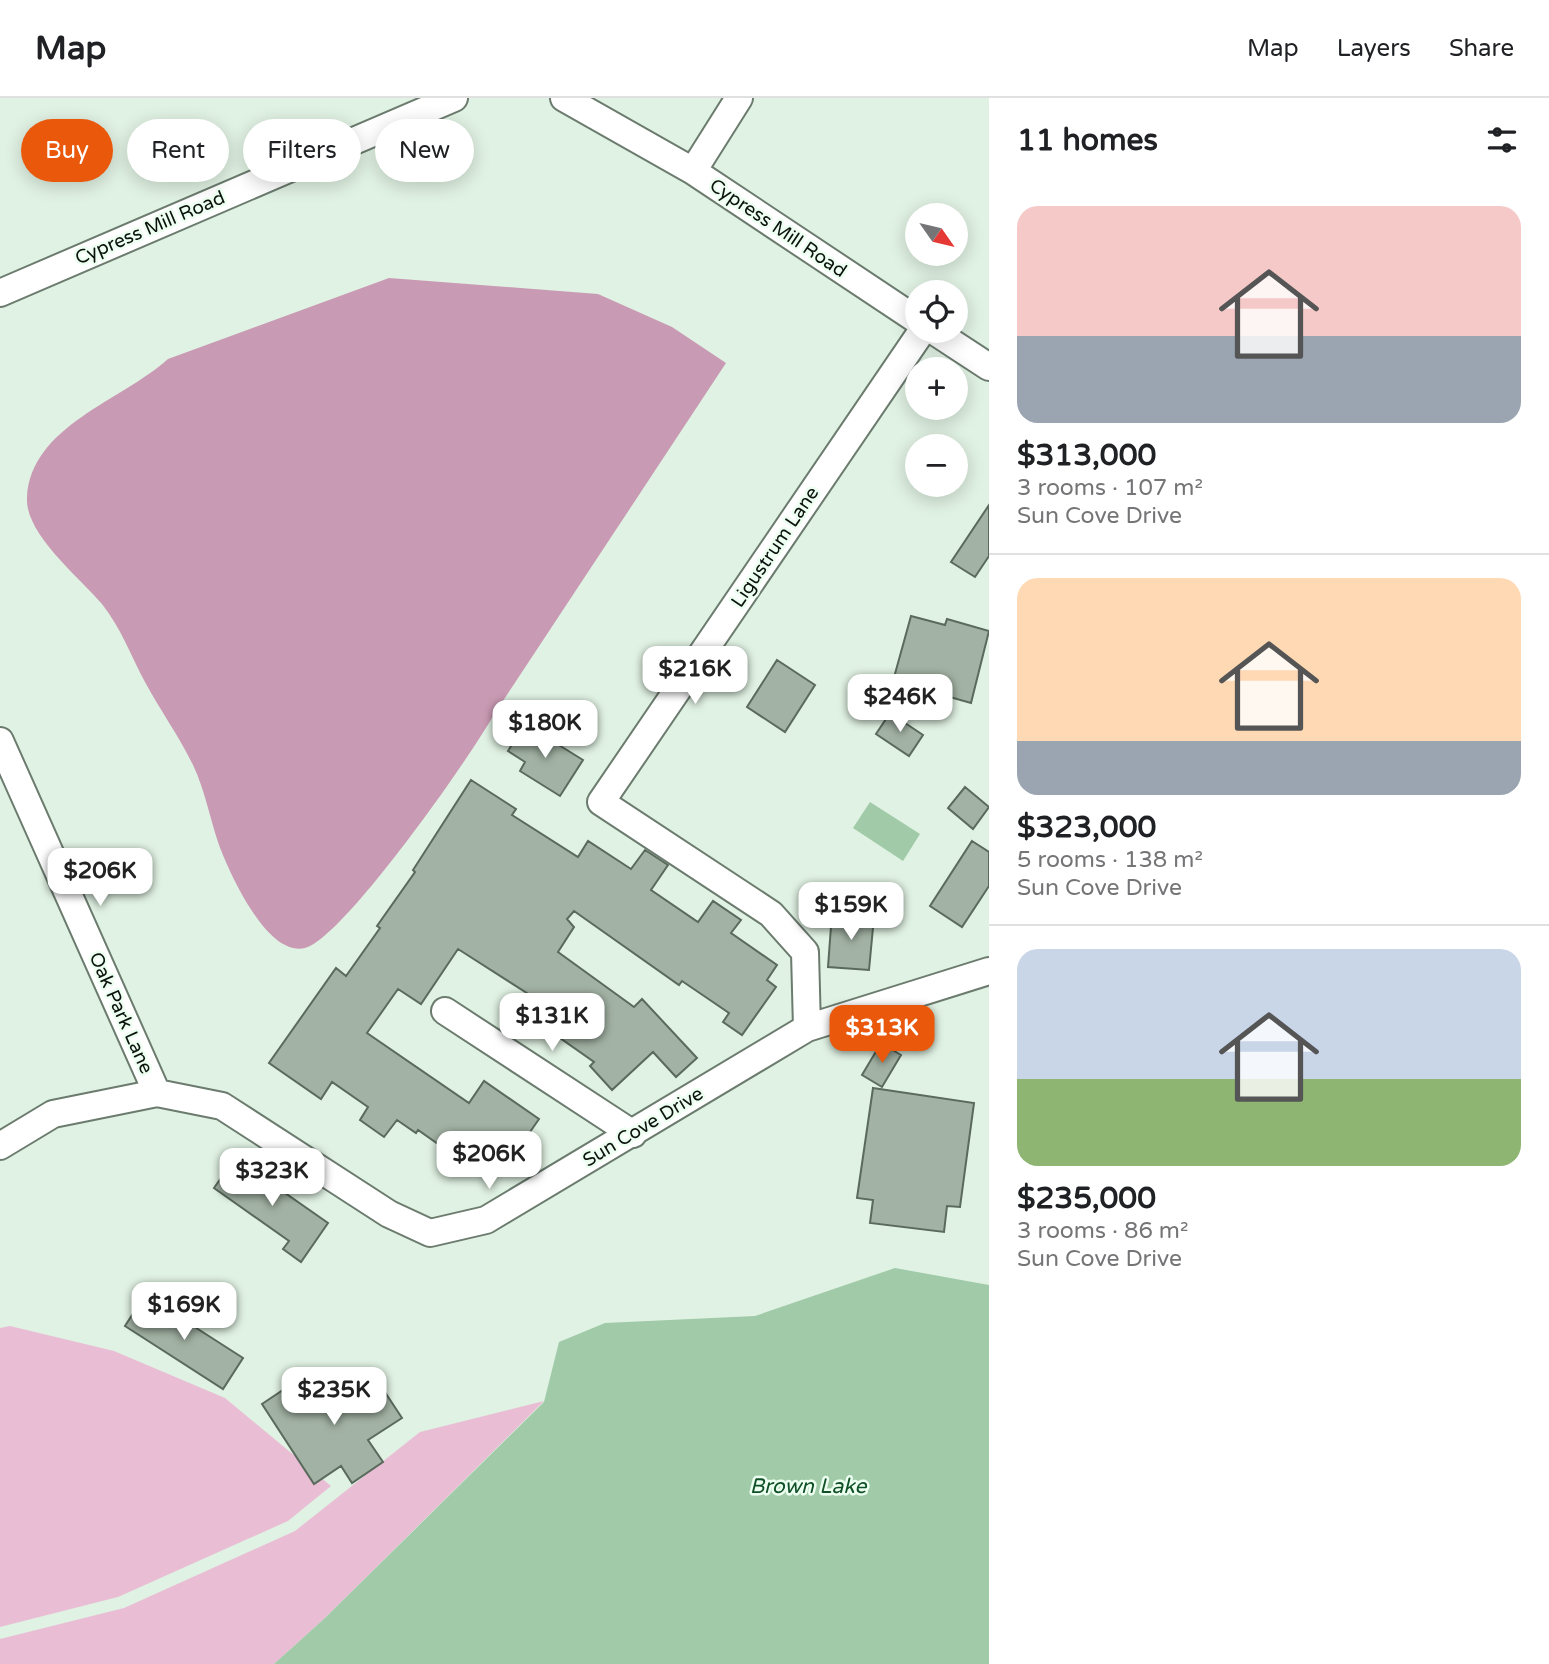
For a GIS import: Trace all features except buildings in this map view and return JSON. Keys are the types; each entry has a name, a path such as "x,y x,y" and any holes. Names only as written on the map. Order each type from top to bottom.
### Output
{"street":[{"name":"Cypress Mill Road","path":"0,293 454,98"},
{"name":"Cypress Mill Road","path":"564,98 693,171 905,312"},
{"path":"693,171 739,98"},
{"name":"Ligustrum Lane","path":"807,1028 805,952 771,914 601,803 914,343"},
{"path":"952,343 989,367"},
{"name":"Oak Park Lane","path":"0,741 156,1093"},
{"name":"Sun Cove Drive","path":"0,1146 53,1114 156,1093 222,1106 388,1214 430,1233 486,1220 807,1028 989,971"},
{"path":"445,1012 632,1134"}],"shaded area":[{"path":"389,278 598,294 672,327 726,363 460,768 405,844 347,914 323,937 305,948 291,947 277,940 264,927 241,893 219,845 201,784 188,754 109,613 44,541 29,512 27,498 32,473 44,452 61,433 168,359"},
{"path":"10,1326 114,1351 225,1398 331,1486 288,1521 118,1597 0,1627 0,1328"},
{"path":"544,1401 325,1618 274,1664 0,1664 0,1639 124,1608 295,1531 420,1432"}],"water":[{"path":"870,802 920,834 903,861 853,828"},
{"name":"Brown Lake","path":"895,1268 989,1285 989,1664 274,1664 325,1618 544,1402 559,1342 605,1323 755,1316"}]}
